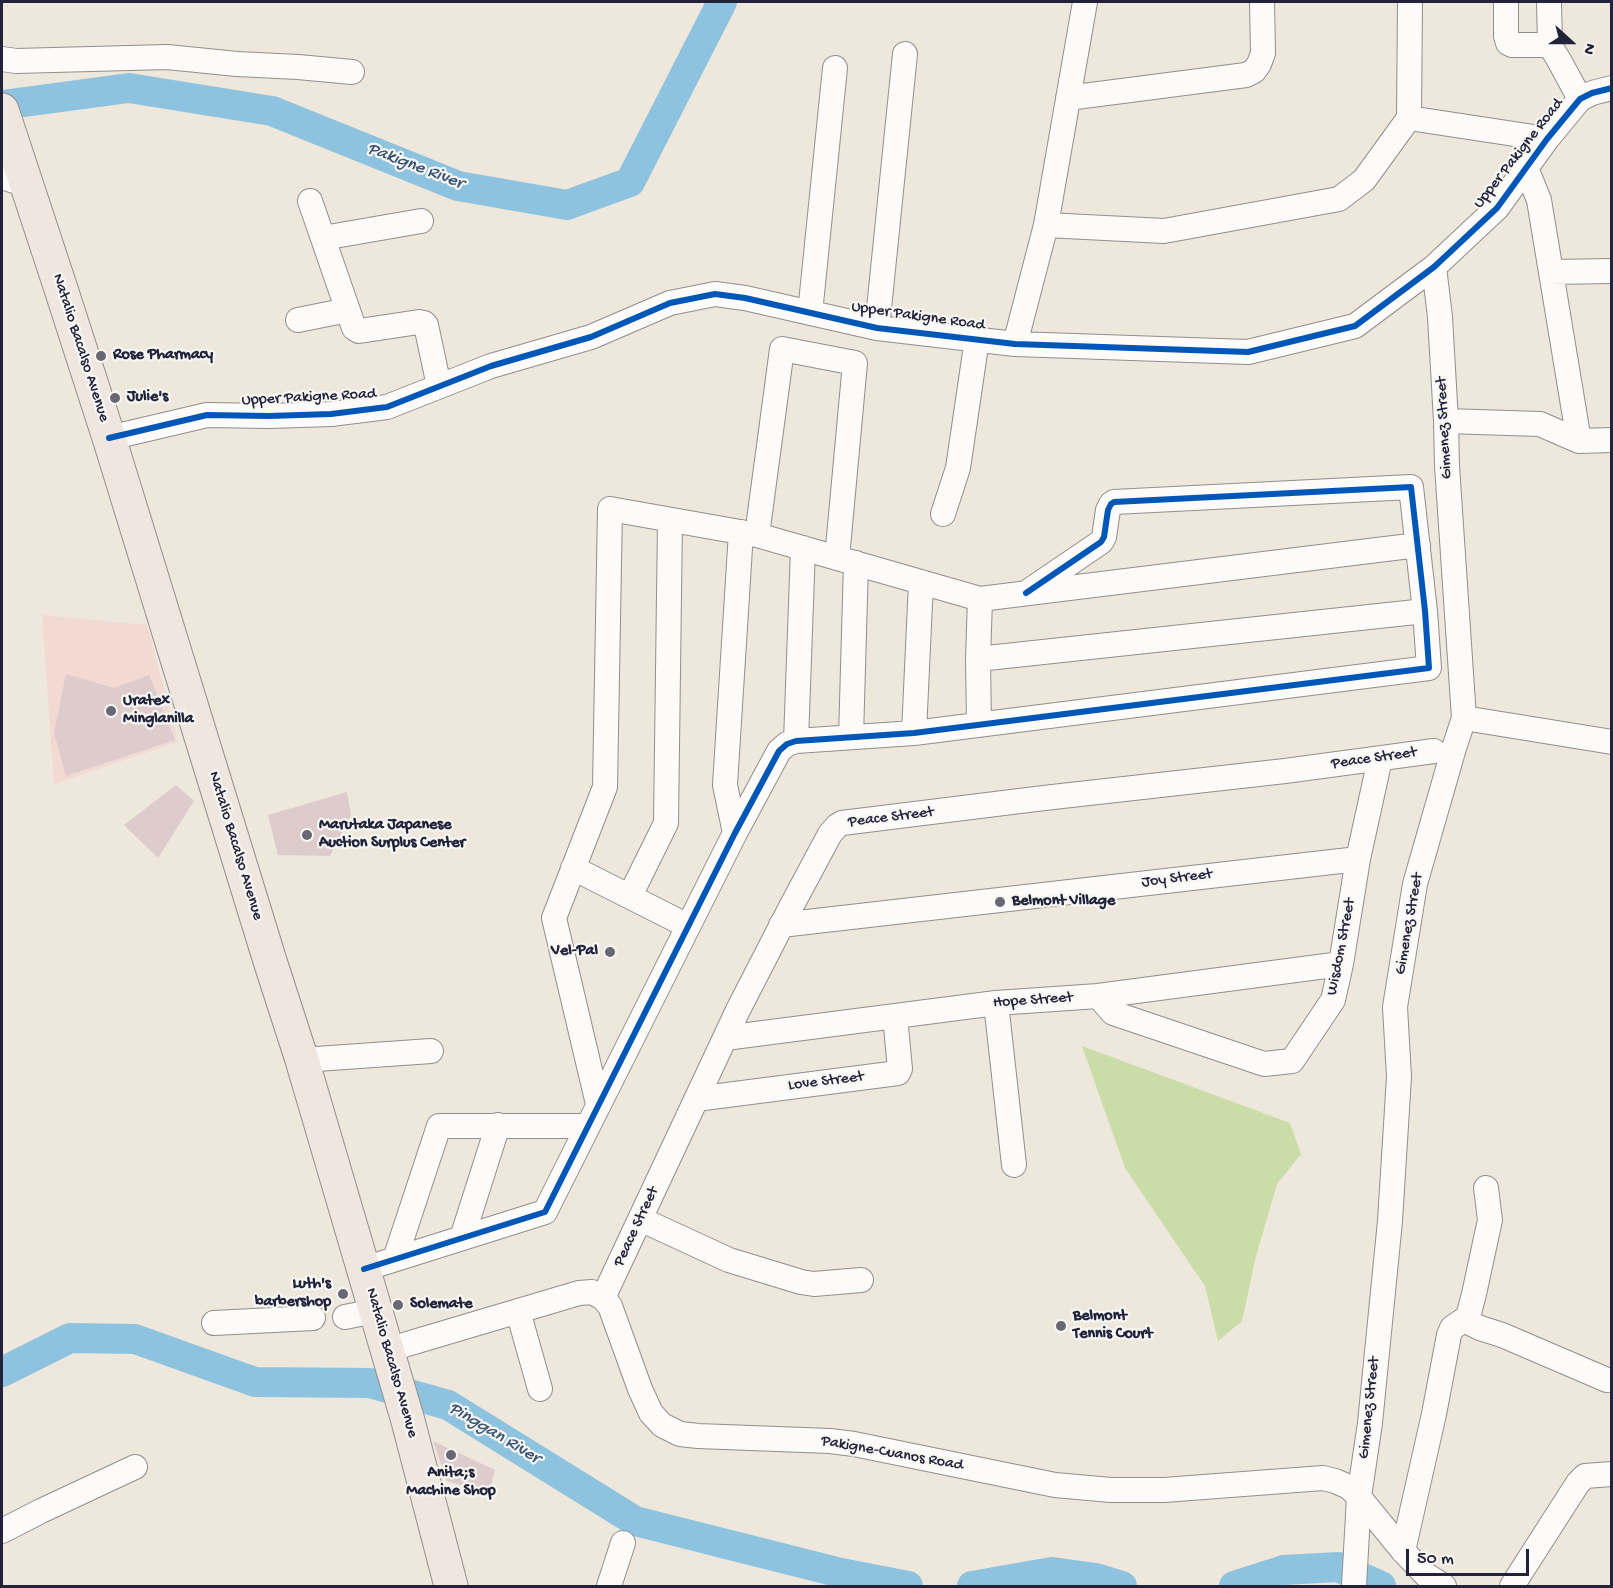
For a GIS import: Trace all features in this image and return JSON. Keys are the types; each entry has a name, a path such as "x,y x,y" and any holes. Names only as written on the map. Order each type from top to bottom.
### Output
{"highway":[{"name":"Natalio Bacalso Avenue","path":"2,110 15,173 109,438 302,1060 364,1269 360,1314 390,1359 451,1587"}],"street":[{"path":"1015,344 1046,225 1085,2"},
{"path":"1068,98 1246,75 1259,64 1263,53 1262,2"},
{"path":"1046,225 1164,231 1339,199 1364,180 1409,118 1410,2"},
{"path":"1506,2 1508,43 1512,45 1550,45"},
{"path":"1549,2 1550,45 1580,99"},
{"path":"877,328 905,54"},
{"path":"2,59 39,61 167,57 352,72"},
{"path":"810,313 835,68"},
{"name":"Upper Pakigne Road","path":"109,438 207,415 331,414 387,407 491,366 591,338 670,303 715,294 745,298 877,328 1015,344 1248,352 1355,326 1434,267 1497,208 1547,139 1580,99 1611,88"},
{"path":"1409,118 1547,139"},
{"path":"1526,168 1539,200 1579,441"},
{"path":"310,201 353,326 356,330 424,323 439,386"},
{"path":"323,238 421,221"},
{"name":"Gimenez Street","path":"1355,1575 1359,1497 1370,1423 1390,1221 1399,1077 1395,1007 1415,884 1464,718 1447,466 1440,317 1434,267"},
{"path":"1551,272 1611,272"},
{"path":"298,320 348,310"},
{"path":"943,514 958,468 977,339"},
{"path":"735,833 725,785 749,534 782,349 855,363 847,560 851,737"},
{"path":"1446,421 1540,424 1579,441 1611,441"},
{"path":"364,1269 544,1212 735,833 779,751 788,744 796,741 914,733 1429,668 1411,487 1114,502 1108,510 1104,537 1101,542 1026,593"},
{"path":"598,1104 554,918 605,787 610,509 749,534 980,599 1418,545"},
{"path":"630,897 666,823 670,520"},
{"path":"796,741 803,548"},
{"path":"914,733 921,582"},
{"path":"979,724 980,599"},
{"path":"978,659 1425,611"},
{"path":"1464,718 1611,741"},
{"name":"Peace Street","path":"603,1298 725,1038 781,925 830,834 837,826 842,823 1285,771 1434,751"},
{"name":"Wisdom Street","path":"1098,996 1113,1013 1264,1064 1292,1060 1333,1000 1358,858 1380,759"},
{"name":"Joy Street","path":"781,925 1358,858"},
{"path":"573,868 688,926"},
{"name":"Hope Street","path":"725,1038 996,1003 1098,996 1341,964"},
{"path":"996,1003 1014,1165"},
{"name":"Love Street","path":"696,1099 898,1073 900,1069 895,1016"},
{"path":"302,1060 431,1051"},
{"path":"462,1238 498,1125"},
{"path":"395,1259 439,1126 588,1126"},
{"path":"1403,1551 1449,1335 1452,1328 1470,1313 1489,1230 1490,1214 1486,1188"},
{"path":"640,1219 719,1256 801,1282 814,1284 861,1280"},
{"path":"390,1359 518,1311 579,1293 592,1292 603,1298"},
{"name":"Pakigne-Cuanos Road","path":"603,1298 610,1306 651,1413 662,1425 680,1434 854,1444 1055,1485 1111,1490 1164,1490 1323,1478 1349,1487 1403,1551 1426,1575 1444,1587"},
{"path":"518,1311 540,1389"},
{"path":"214,1323 313,1318"},
{"path":"1464,1320 1607,1380"},
{"path":"2,1532 135,1467"},
{"path":"1512,1587 1578,1483 1585,1476 1611,1474"},
{"path":"609,1587 623,1543"}],"shaded area":[{"path":"42,615 147,625 178,742 54,784"}],"green space":[{"path":"1082,1046 1290,1123 1301,1154 1277,1184 1256,1256 1242,1321 1218,1341 1205,1286 1125,1168"}],"building":[{"name":"Uratex Minglanilla","path":"66,674 114,688 149,675 175,740 66,776 54,733"},
{"path":"176,785 194,801 158,858 124,825"},
{"name":"Marutaka Japanese Auction Surplus Center","path":"347,792 351,815 330,856 278,855 268,815"},
{"name":"Anita;s Machine Shop","path":"433,1441 495,1470 489,1493 447,1481"}],"waterway":[{"name":"Pakigne River","path":"2,105 129,88 272,111 458,186 567,205 630,182 722,2"},
{"name":"Pinggan River","path":"2,1372 70,1338 135,1339 255,1382 370,1383 448,1405 635,1521 841,1573 908,1586"},
{"name":"Pinggan River","path":"1234,1586 1284,1570 1338,1567 1381,1586"},
{"name":"Pinggan River","path":"972,1586 1052,1572 1096,1578 1122,1586"}],"cycle path":[{"path":"109,438 207,415 331,414 387,407 491,366 591,337 670,303 715,294 745,298 877,328 1015,344 1248,352 1355,326 1434,267 1497,208 1547,139 1580,99 1612,88"},
{"path":"364,1269 545,1212 735,833 779,751 787,744 796,741 914,733 1429,668 1411,487 1114,502 1108,510 1104,537 1101,542 1026,593"}],"place":[{"name":"Rose Pharmacy","path":"101,356"},
{"name":"Julie's","path":"115,398"},
{"name":"Uratex Minglanilla","path":"111,711"},
{"name":"Marutaka Japanese Auction Surplus Center","path":"307,835"},
{"name":"Belmont Village","path":"1000,902"},
{"name":"Vel-Pal","path":"610,952"},
{"name":"Luth's barbershop","path":"343,1294"},
{"name":"Solemate","path":"398,1305"},
{"name":"Belmont Tennis Court","path":"1061,1326"},
{"name":"Anita;s Machine Shop","path":"451,1455"}]}
